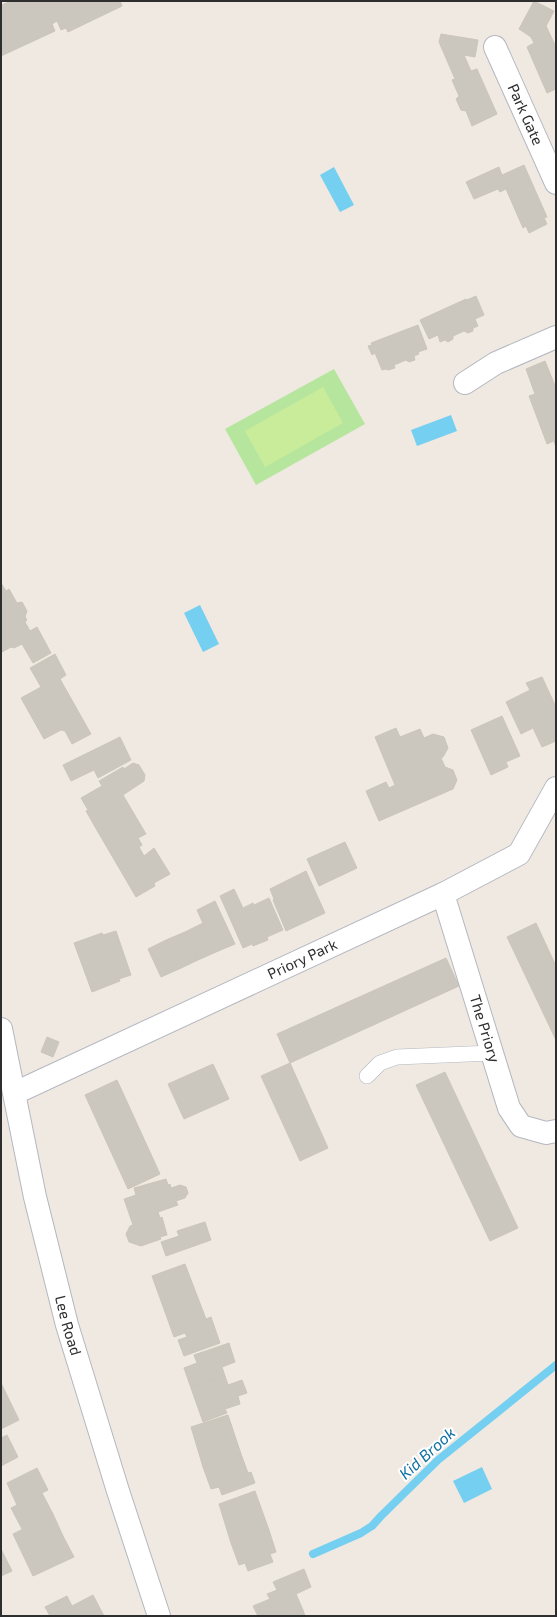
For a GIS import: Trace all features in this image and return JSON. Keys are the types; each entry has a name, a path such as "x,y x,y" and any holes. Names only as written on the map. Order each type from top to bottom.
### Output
{"street":[{"name":"Park Gate","path":"495,47 556,183"},
{"path":"464,382 496,363 556,337"},
{"name":"Priory Park","path":"15,1093 443,894 520,854 554,796"},
{"name":"The Priory","path":"443,894 510,1108 521,1126 546,1133 556,1131"},
{"name":"Lee Road","path":"1,1029 35,1197 67,1325 119,1497 159,1616"}],"lane":[{"path":"367,1076 380,1063 397,1058 492,1053"}],"green space":[{"path":"334,369 365,424 256,485 225,429"},
{"path":"323,387 343,423 265,467 245,431"}],"water":[{"path":"334,167 354,205 340,212 320,175"},
{"path":"451,415 457,431 417,446 411,430"},
{"path":"200,605 219,644 203,652 184,613"},
{"path":"482,1467 492,1489 464,1503 453,1481"}],"building":[{"path":"11,1 120,1 122,6 68,32 66,28 61,30 57,21 52,24 55,31 1,56 1,8 3,7 2,5"},
{"path":"534,1 554,11 546,26 556,47 556,89 547,93 527,47 534,43 531,37 519,29"},
{"path":"441,34 478,40 475,57 464,55 471,71 477,69 497,114 472,126 466,111 461,110 456,99 459,96 452,80 455,79 439,42"},
{"path":"524,165 547,217 544,218 547,224 529,233 526,226 523,228 506,189 500,192 498,189 474,199 466,182 499,167 502,175"},
{"path":"476,296 484,315 475,319 478,326 473,328 473,331 468,333 464,331 453,336 453,339 448,342 445,340 440,342 438,335 429,339 420,320"},
{"path":"418,325 427,349 418,352 419,354 414,356 415,360 409,362 406,360 394,365 395,368 382,370 375,353 372,355 368,346 372,345 371,343"},
{"path":"545,361 556,388 556,448 554,441 547,444 529,396 535,394 526,369"},
{"path":"1,583 6,591 9,589 17,603 22,602 27,611 25,617 27,620 25,622 30,631 37,627 51,653 33,663 22,644 14,648 11,647 2,652 1,650"},
{"path":"55,654 66,675 60,679 91,734 72,744 65,731 61,730 44,739 21,698 41,687 30,668"},
{"path":"542,677 556,707 556,741 542,747 533,728 521,734 506,702 530,690 526,683"},
{"path":"502,716 520,756 506,762 508,767 491,775 471,730"},
{"path":"396,728 400,737 420,729 424,738 433,734 444,737 448,748 441,758 445,767 453,770 457,780 453,789 379,821 366,791 386,782 389,788 395,785 375,737"},
{"path":"120,737 131,760 98,778 94,770 71,781 63,765"},
{"path":"133,763 139,765 145,775 144,781 123,795 133,812 98,832 86,811 88,810 81,798 102,786 99,781"},
{"path":"133,812 146,834 138,838 142,845 139,847 144,856 154,848 170,874 154,883 155,886 136,897 98,832"},
{"path":"345,842 357,868 319,886 307,859"},
{"path":"306,871 325,913 286,931 270,889"},
{"path":"234,889 243,908 269,898 283,930 267,937 268,940 243,948 220,896"},
{"path":"215,901 235,944 216,952 197,910"},
{"path":"203,923 216,952 198,960 185,932"},
{"path":"536,923 556,966 556,1040 507,937"},
{"path":"116,931 131,975 92,992 74,943 102,933 103,935"},
{"path":"185,932 198,960 179,969 166,940"},
{"path":"166,940 179,969 161,977 148,949"},
{"path":"446,958 459,986 290,1063 277,1034"},
{"path":"47,1037 59,1042 53,1057 41,1052"},
{"path":"290,1063 328,1148 300,1161 261,1076"},
{"path":"213,1064 229,1099 184,1119 168,1084"},
{"path":"445,1072 518,1228 490,1241 416,1085"},
{"path":"117,1080 160,1174 128,1189 85,1095"},
{"path":"166,1179 171,1188 180,1185 186,1187 188,1193 185,1198 176,1201 178,1205 158,1212 160,1218 162,1217 167,1235 160,1237 161,1239 141,1246 129,1242 126,1234 130,1226 133,1225 124,1199 136,1195 134,1188"},
{"path":"205,1222 211,1240 166,1256 161,1242 179,1236 177,1231"},
{"path":"185,1264 206,1319 211,1317 220,1343 184,1356 178,1340 187,1337 185,1333 174,1337 152,1276"},
{"path":"229,1343 235,1362 222,1367 225,1376 191,1388 184,1368 197,1363 194,1355"},
{"path":"225,1376 228,1385 242,1380 247,1393 238,1396 240,1404 225,1409 227,1413 203,1422 191,1388"},
{"path":"1,1383 19,1420 1,1429"},
{"path":"228,1415 241,1454 203,1467 191,1427"},
{"path":"7,1435 18,1457 1,1466 1,1438"},
{"path":"241,1454 248,1473 251,1472 255,1483 222,1495 219,1487 211,1489 203,1467"},
{"path":"37,1468 48,1490 17,1505 7,1483"},
{"path":"255,1491 269,1530 231,1543 219,1504"},
{"path":"42,1493 53,1514 22,1529 11,1508"},
{"path":"53,1514 63,1536 23,1555 13,1534"},
{"path":"269,1530 276,1552 270,1554 273,1562 248,1571 245,1563 239,1565 231,1543"},
{"path":"63,1536 74,1557 33,1576 23,1555"},
{"path":"1,1549 12,1571 1,1576"},
{"path":"304,1569 311,1587 296,1594 303,1610 289,1616 258,1616 253,1606 270,1599 267,1594 277,1590 273,1582"},
{"path":"93,1595 104,1616 77,1616 72,1606"},
{"path":"67,1596 77,1616 50,1616 45,1607"},
{"path":"303,1610 305,1616 289,1616"}],"waterway":[{"name":"Kid Brook","path":"313,1554 361,1533 372,1526 438,1460 556,1365"}]}
